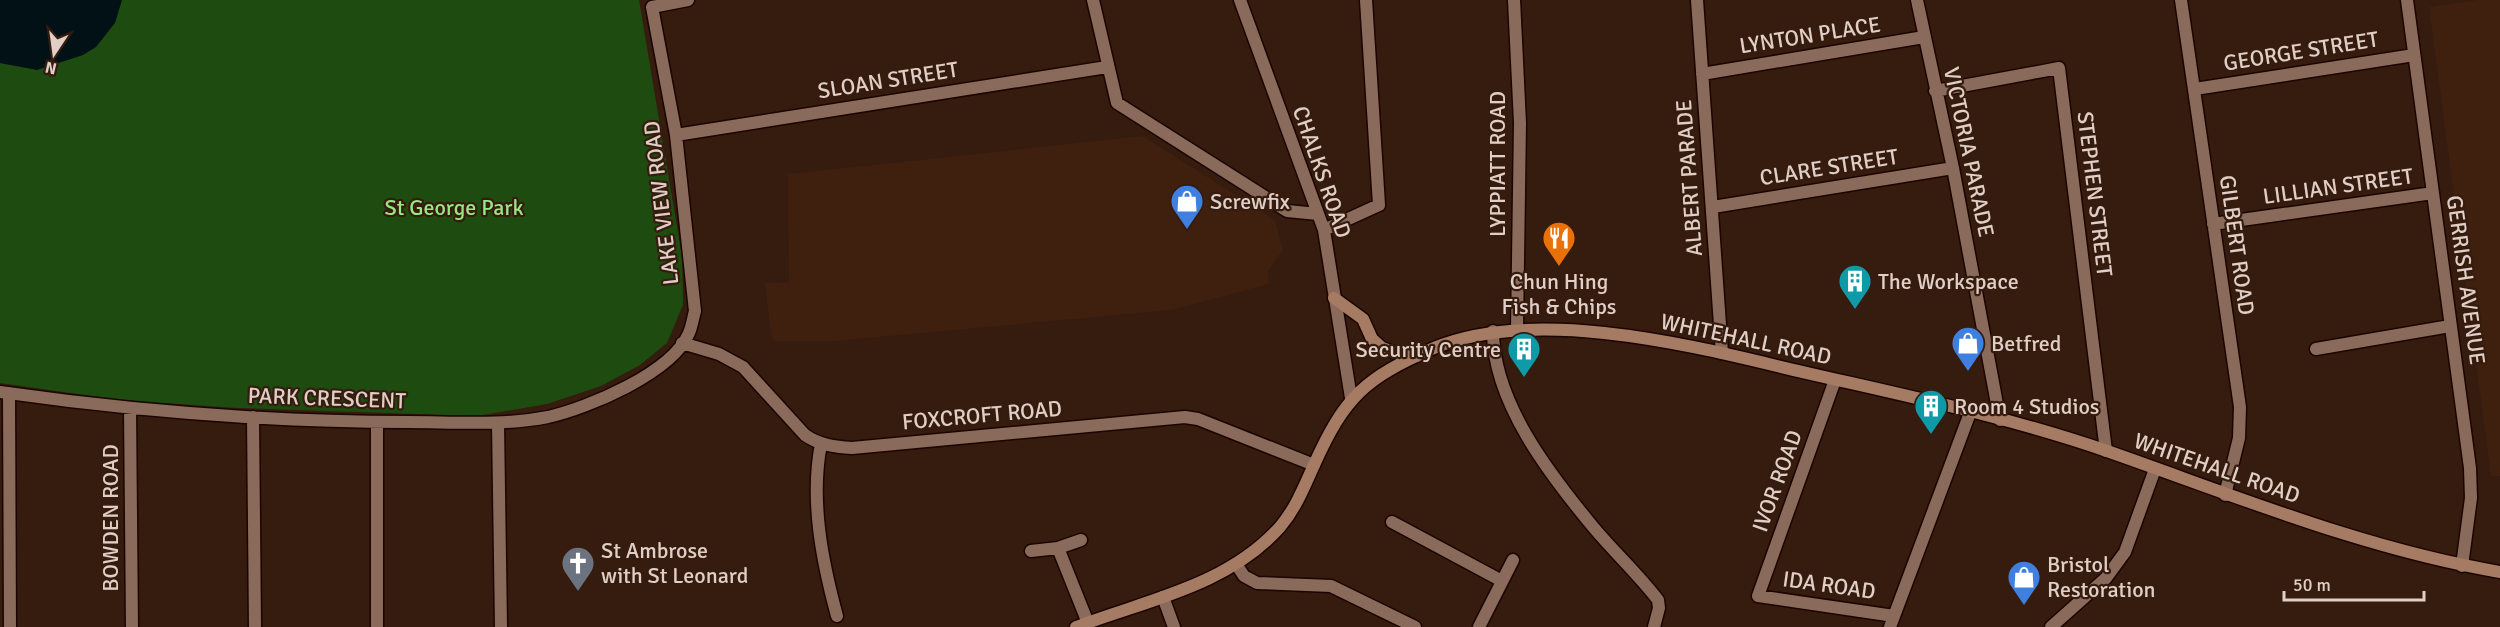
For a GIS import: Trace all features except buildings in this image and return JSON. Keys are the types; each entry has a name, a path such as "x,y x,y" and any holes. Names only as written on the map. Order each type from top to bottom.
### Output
{"main road":[{"path":"1334,298 1363,319 1372,339 1382,348 1406,356 1418,356"},
{"name":"WHITEHALL ROAD","path":"1082,625 1200,583 1236,564 1260,546 1292,511 1351,398 1380,374 1470,335 1517,329 1633,336 1722,353 2000,420 2106,451 2331,531 2462,566 2500,572"}],"street":[{"name":"LAKE VIEW ROAD","path":"645,376 682,343 695,311 676,135 652,8 688,0"},
{"path":"1093,0 1117,103 1287,211 1318,214"},
{"name":"CHALKS ROAD","path":"1240,0 1324,230 1351,398"},
{"path":"1324,230 1379,205 1366,0"},
{"name":"LYPPIATT ROAD","path":"1514,0 1520,123 1517,329"},
{"name":"ALBERT PARADE","path":"1697,0 1722,353"},
{"name":"VICTORIA PARADE","path":"1917,0 1953,168 2000,420"},
{"name":"GILBERT ROAD","path":"2181,0 2240,407 2239,438 2225,495"},
{"name":"GERRISH AVENUE","path":"2407,0 2470,468 2471,498 2462,566"},
{"name":"LYNTON PLACE","path":"1702,74 1924,37"},
{"name":"GEORGE STREET","path":"2195,89 2414,55"},
{"name":"SLOAN STREET","path":"676,135 1107,67"},
{"name":"STEPHEN STREET","path":"1935,91 2059,68 2106,451"},
{"name":"CLARE STREET","path":"1713,207 1953,168"},
{"name":"LILLIAN STREET","path":"2213,224 2433,194"},
{"path":"2316,349 2450,326"},
{"path":"1494,331 1494,345 1503,384 1518,422 1588,520 1643,580 1659,604 1654,627"},
{"name":"FOXCROFT ROAD","path":"682,343 719,354 743,367 805,435 821,444 852,448 1185,417 1198,419 1314,465"},
{"name":"PARK CRESCENT","path":"5,392 130,408 254,417 377,422 498,423 548,417 608,398 645,376"},
{"name":"IVOR ROAD","path":"1758,596 1835,380"},
{"path":"5,392 5,581 10,627"},
{"name":"BOWDEN ROAD","path":"130,408 132,627"},
{"path":"1892,622 1970,413"},
{"path":"254,417 255,627"},
{"path":"377,422 377,627"},
{"path":"498,423 501,627"},
{"path":"821,444 817,471 819,522 826,571 837,616"},
{"path":"2051,627 2106,578 2126,552 2155,469"},
{"path":"1392,522 1502,581"},
{"path":"1031,551 1058,548 1081,540"},
{"path":"1058,548 1082,625"},
{"path":"1479,627 1513,560"},
{"path":"1236,564 1244,576 1257,583 1331,586 1415,627"},
{"name":"IDA ROAD","path":"1758,596 1892,622"},
{"path":"1163,597 1174,627"}],"shaded area":[{"path":"0,0 122,0 115,23 96,47 83,55 37,70 0,63"},
{"path":"2477,0 2500,0 2500,476 2491,477 2429,7"},
{"path":"1143,136 1275,220 1283,250 1268,271 1269,284 1172,310 835,341 775,341 771,335 765,283 789,282 788,174"}],"green space":[{"name":"St George Park","path":"0,0 639,0 682,257 683,305 667,343 640,365 601,386 547,404 477,416 238,408 120,400 0,383"}],"place":[{"name":"Screwfix","path":"1187,230"},
{"name":"Chun Hing Fish & Chips","path":"1559,267"},
{"name":"The Workspace","path":"1855,310"},
{"name":"Betfred","path":"1968,372"},
{"name":"Security Centre","path":"1524,378"},
{"name":"Room 4 Studios","path":"1931,435"},
{"name":"St Ambrose with St Leonard","path":"578,592"},
{"name":"Bristol Restoration","path":"2024,606"}]}
